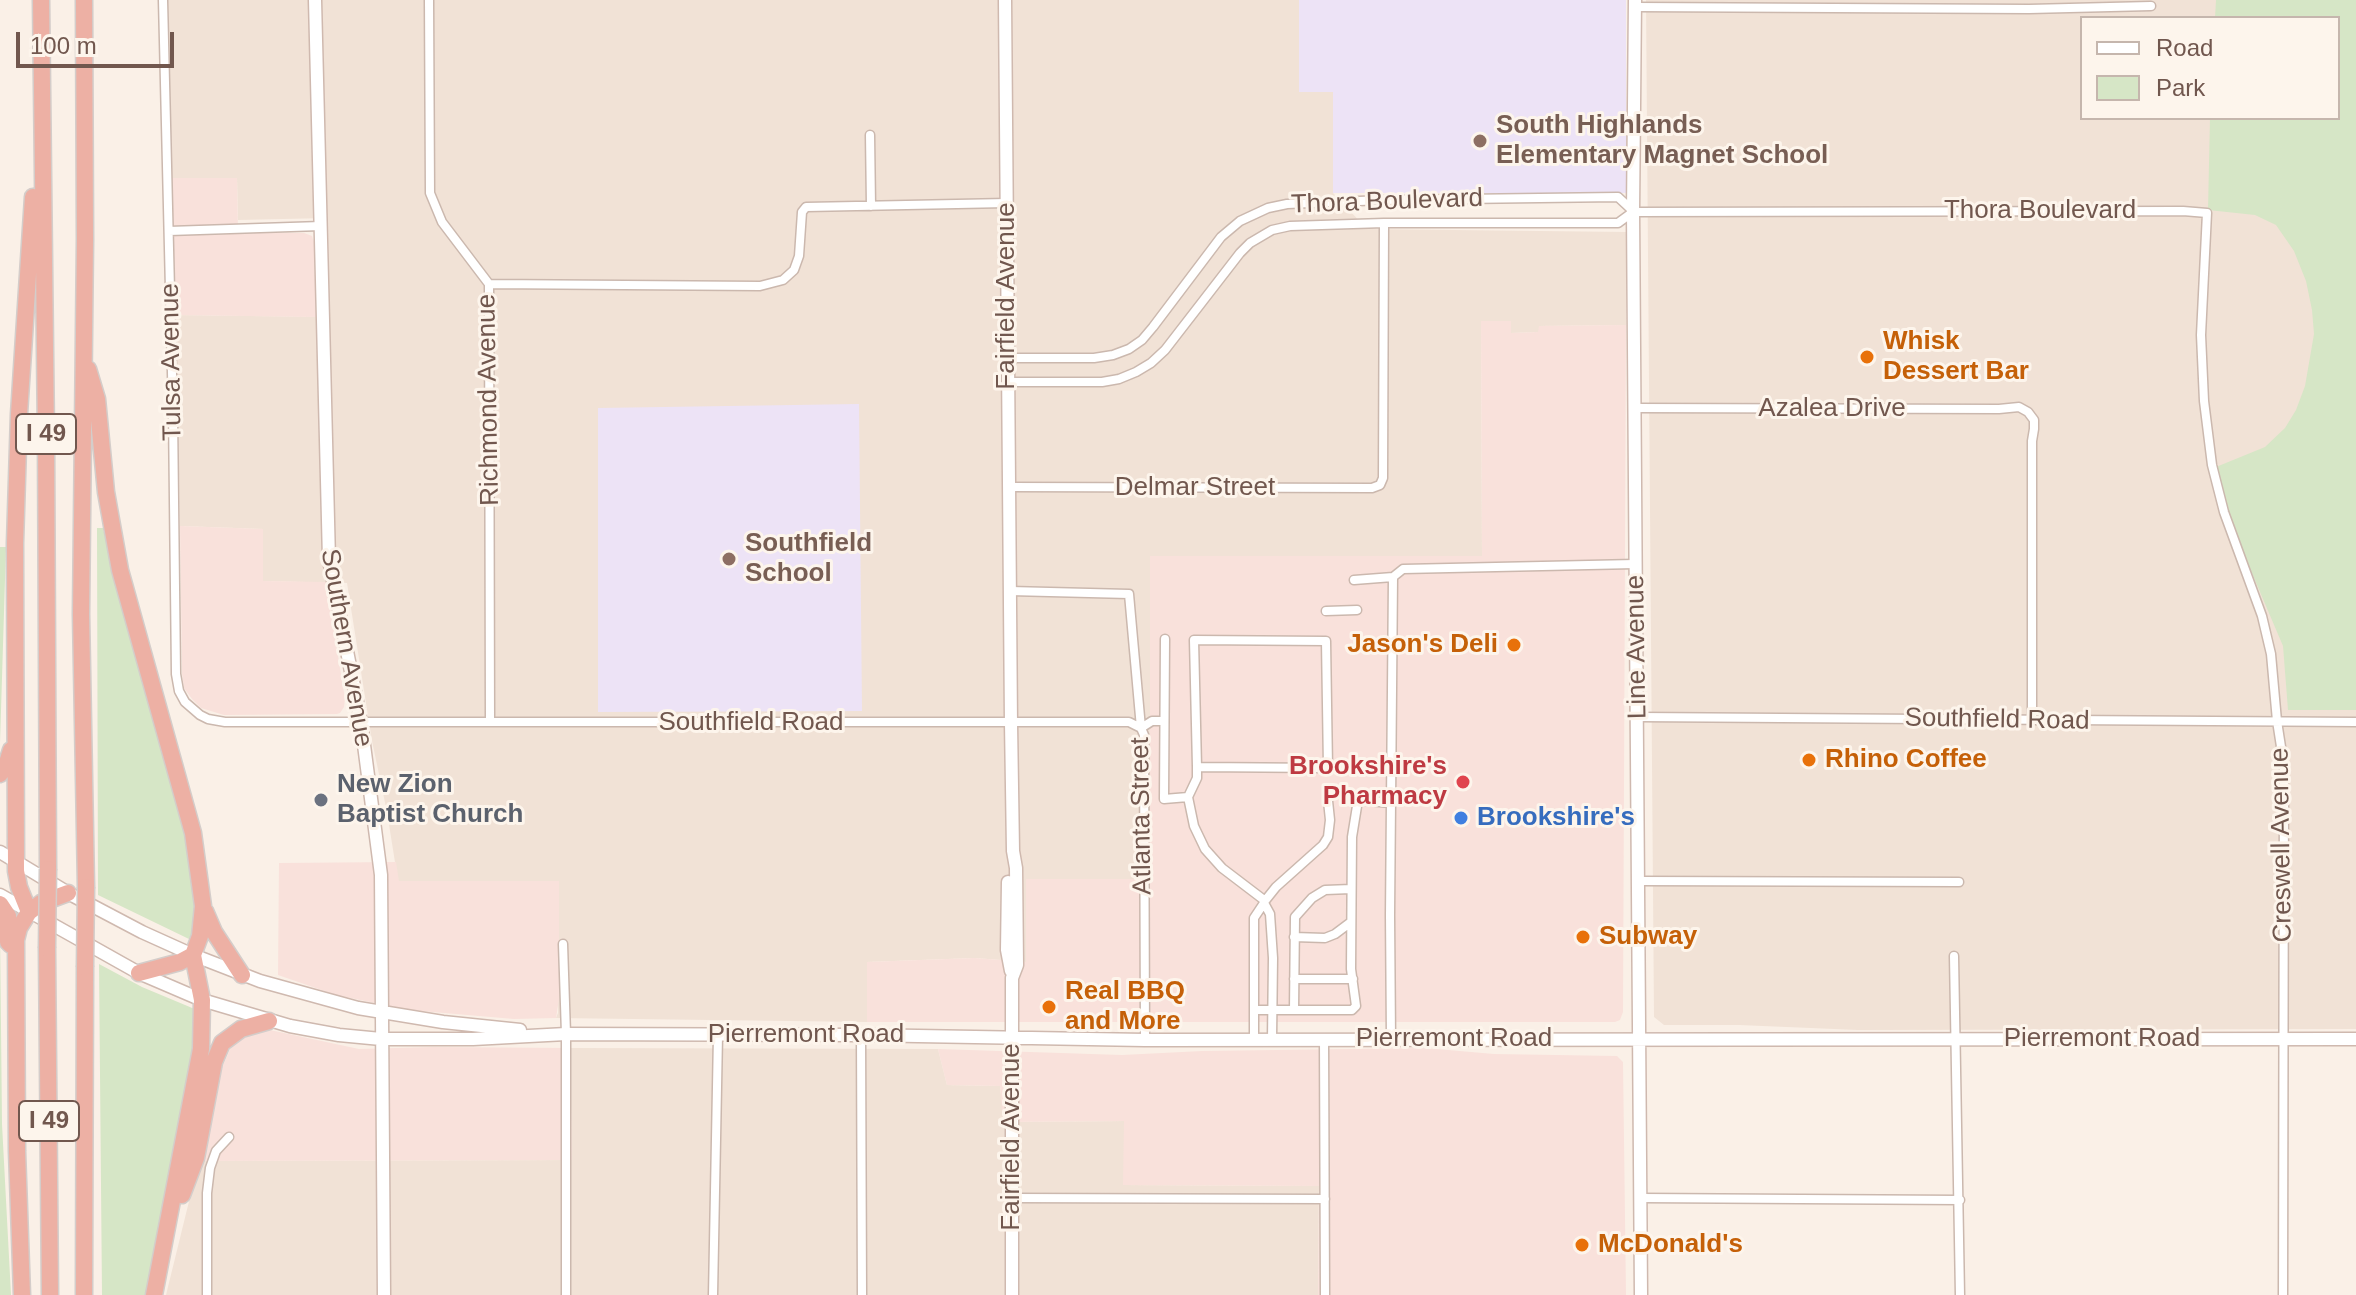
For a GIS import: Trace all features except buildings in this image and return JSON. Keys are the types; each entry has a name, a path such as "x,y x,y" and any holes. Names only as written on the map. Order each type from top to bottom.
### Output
{"highway":[{"name":"I 49","path":"41,0 50,1295"},
{"name":"I 49","path":"84,0 84,1295"},
{"path":"29,912 19,887 16,861 15,543 19,414 42,60"},
{"path":"83,353 97,399 106,492 120,570 193,833 203,906 200,936 193,955 202,1000 198,1073 154,1295"},
{"path":"0,774 6,766 15,733"},
{"path":"22,1295 17,1151 16,953 19,928 29,912 41,903 68,893"},
{"path":"0,904 8,916 8,942 16,953"},
{"path":"203,906 214,932 242,975"},
{"path":"139,973 180,962 193,955"},
{"path":"164,1245 196,1158 214,1062 222,1043 241,1029 269,1021"}],"main road":[{"name":"Southern Avenue","path":"315,0 329,560 361,722 381,875 384,1295"},
{"name":"Fairfield Avenue","path":"1005,0 1013,851 1008,868 1007,950 1012,978 1012,1295"},
{"name":"Line Avenue","path":"1635,4 1633,212 1641,1295"},
{"name":"Pierremont Road","path":"0,852 142,932 242,975 314,997 381,1012 551,1034"},
{"name":"Pierremont Road","path":"0,895 139,973 202,1000 269,1021 339,1035 381,1039 473,1039 566,1034 1145,1040 2356,1039"}],"street":[{"name":"Tulsa Avenue","path":"163,0 176,674 185,702 200,715"},
{"name":"Richmond Avenue","path":"429,0 430,193 442,222 489,284 490,722"},
{"path":"1635,4 2029,9 2151,6"},
{"path":"870,135 871,206"},
{"name":"Thora Boulevard","path":"1008,358 1094,358 1129,349 1153,327 1221,237 1240,221 1268,208 1287,204 1383,200 1618,197 1633,212"},
{"path":"489,284 760,286 783,280 794,270 799,256 801,217 804,209 812,206 1007,203"},
{"name":"Thora Boulevard","path":"1008,382 1102,382 1136,372 1165,350 1240,253 1264,234 1290,226 1618,223 1633,212 2207,213"},
{"name":"Creswell Avenue","path":"2207,213 2201,335 2209,442 2224,512 2262,616 2271,654 2284,766 2283,1295"},
{"name":"Delmar Street","path":"1009,487 1372,488 1380,485 1383,478 1384,223"},
{"path":"169,231 321,226"},
{"name":"Azalea Drive","path":"1634,408 2019,407 2028,412 2034,420 2032,720"},
{"path":"1354,580 1393,577 1403,569 1635,564"},
{"path":"1391,1039 1393,577"},
{"name":"Atlanta Street","path":"1010,591 1129,594 1144,735 1145,1040"},
{"path":"1326,611 1357,610"},
{"path":"1165,639 1164,799 1188,797"},
{"path":"1197,767 1328,768 1326,641 1194,640 1197,778 1188,797 1194,826 1205,849 1222,868 1264,902 1270,914 1272,1039"},
{"name":"Southfield Road","path":"200,715 225,722 1129,722 1141,728"},
{"name":"Southfield Road","path":"1638,717 2356,722"},
{"path":"1141,728 1152,721 1164,721"},
{"path":"1254,1010 1352,1010 1356,1006 1351,969 1351,889 1352,837 1358,800 1390,803"},
{"path":"1254,1039 1254,918 1264,902 1323,845 1328,837 1330,820 1328,801"},
{"path":"1639,881 1959,882"},
{"path":"1294,1010 1295,917 1312,898 1325,890 1351,889"},
{"path":"1294,937 1325,938 1351,922"},
{"path":"563,944 566,1295"},
{"path":"1954,956 1960,1295"},
{"path":"1294,979 1353,979"},
{"path":"713,1295 718,1035"},
{"path":"861,1035 862,1295"},
{"path":"1324,1039 1325,1295"},
{"path":"207,1295 207,1193 210,1168 216,1151 229,1137"},
{"path":"1012,1198 1325,1199"},
{"path":"1641,1198 1960,1200"}],"shaded area":[{"path":"165,0 1299,0 1299,91 1333,92 1333,193 1367,229 1627,232 1626,325 1539,326 1539,332 1511,333 1481,321 1482,556 1150,557 1150,879 1027,879 1026,962 975,958 867,962 867,1022 556,1018 558,881 398,881 347,583 262,581 263,529 180,526 176,315 329,317 328,218 238,220 237,179 169,178"},
{"name":"South Highlands Elementary Magnet School","path":"1299,0 1626,0 1626,193 1333,193 1333,92 1299,92"},
{"path":"1646,0 2356,0 2356,1029 1858,1030 1664,1025 1654,1017"},
{"path":"169,178 237,178 238,232 304,233 312,236 316,317 176,315"},
{"path":"1481,321 1511,321 1511,333 1538,332 1539,326 1626,325 1623,1012 1620,1020 867,1022 867,962 975,958 1026,962 1026,879 1150,879 1150,556 1482,556"},
{"name":"Southfield School","path":"859,404 862,711 598,712 598,408"},
{"path":"180,526 263,529 263,581 326,582 345,699 340,713 224,715 201,708 192,699 184,688 182,674"},
{"path":"396,862 399,881 559,881 559,999 556,1018 514,1019 409,1010 336,995 278,975 279,863"},
{"path":"270,1030 359,1049 570,1048 572,1160 202,1161 219,1074 232,1045 242,1036"},
{"path":"570,1048 938,1049 947,1085 1000,1086 1004,1122 1125,1121 1124,1185 1319,1186 1318,1295 166,1295 194,1181 202,1161 572,1160"},
{"path":"1425,1048 1494,1054 1617,1056 1623,1062 1626,1295 1318,1295 1319,1186 1123,1185 1124,1121 1003,1122 1000,1086 947,1085 938,1049 1122,1055"}],"green space":[{"path":"2216,0 2356,0 2356,710 2288,710 2283,646 2226,512 2216,467 2265,447 2285,428 2296,410 2305,386 2314,334 2306,281 2294,251 2276,225 2255,215 2208,210 2210,120 2340,120 2340,16 2215,16"},
{"path":"97,528 103,528 193,862 196,899 194,929 189,939 98,895"},
{"path":"0,547 6,547 0,743"},
{"path":"0,929 2,1124 11,1295 0,1295"},
{"path":"99,964 142,987 197,1010 195,1051 149,1295 102,1295"}],"place":[{"name":"South Highlands Elementary Magnet School","path":"1480,141"},
{"name":"Whisk Dessert Bar","path":"1867,357"},
{"name":"Southfield School","path":"729,559"},
{"name":"Jason's Deli","path":"1514,645"},
{"name":"Rhino Coffee","path":"1809,760"},
{"name":"Brookshire's Pharmacy","path":"1463,782"},
{"name":"New Zion Baptist Church","path":"321,800"},
{"name":"Brookshire's","path":"1461,818"},
{"name":"Subway","path":"1583,937"},
{"name":"Real BBQ and More","path":"1049,1007"},
{"name":"McDonald's","path":"1582,1245"}]}
